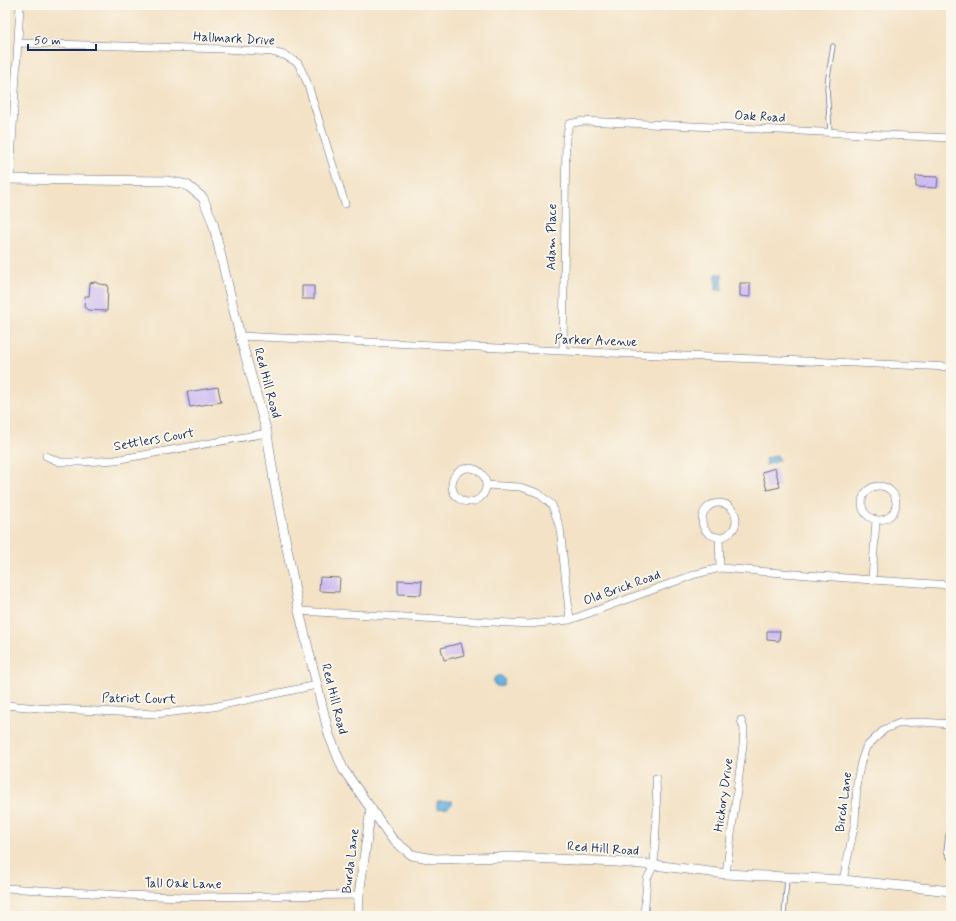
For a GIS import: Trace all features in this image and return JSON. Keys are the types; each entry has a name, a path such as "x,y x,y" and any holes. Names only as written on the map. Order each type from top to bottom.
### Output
{"street":[{"path":"8,179 20,5"},
{"name":"Hallmark Drive","path":"18,43 224,49 272,52 284,55 298,63 307,82 345,204"},
{"name":"Oak Road","path":"569,124 583,121 951,138"},
{"name":"Adam Place","path":"562,352 566,138 569,124"},
{"name":"Red Hill Road","path":"8,179 167,181 187,185 203,198 213,223 240,336 267,433 274,480 299,611 329,735 343,769 393,840 412,855 434,859 511,857 569,859 654,865 726,874 843,880 951,891"},
{"name":"Parker Avenue","path":"240,336 562,352 951,367"},
{"name":"Settlers Court","path":"46,456 60,462 115,460 267,433"},
{"path":"467,468 477,470 482,474 486,485 484,493 481,497 476,501 470,502 458,498 454,494 452,482 461,470 467,468"},
{"path":"486,485 520,487 538,493 552,505 560,528 570,620"},
{"path":"882,486 892,491 895,496 896,507 894,513 890,517 885,520 876,520 870,518 866,514 863,509 862,499 870,488 882,486"},
{"path":"711,504 725,504 733,510 736,515 735,526 732,531 728,535 720,537 708,534 702,526 702,514 711,504"},
{"path":"872,580 876,520"},
{"path":"720,537 720,568"},
{"name":"Old Brick Road","path":"299,611 529,624 570,620 696,574 720,568 951,585"},
{"name":"Patriot Court","path":"5,705 155,714 182,712 213,707 317,685"},
{"name":"Hickory Drive","path":"726,874 744,745 744,729 741,720"},
{"name":"Birch Lane","path":"843,880 855,823 857,781 866,747 885,729 900,724 921,722 951,724"},
{"path":"644,916 647,879 654,865 658,809 656,778"},
{"name":"Burda Lane","path":"358,916 359,894 371,808"},
{"name":"Tall Oak Lane","path":"6,888 186,897 359,894"}],"lane":[{"path":"830,132 827,88 833,46"},
{"path":"948,835 946,851 951,860"},
{"path":"784,916 787,877"}],"water":[{"path":"716,274 722,274 722,290 716,290"},
{"path":"777,455 779,461 766,465 765,459"},
{"path":"497,676 501,676 503,677 503,685 497,686 494,683 494,679"},
{"path":"452,801 452,804 448,808 437,809 437,802"}],"building":[{"path":"916,176 938,177 937,188 916,187"},
{"path":"95,282 108,285 107,311 88,310 84,307 85,296 89,296 90,283"},
{"path":"740,283 750,283 750,297 740,296"},
{"path":"302,286 314,286 314,299 302,299"},
{"path":"218,387 221,402 190,407 187,392"},
{"path":"775,468 780,487 767,490 762,472"},
{"path":"320,577 340,578 339,592 319,591"},
{"path":"398,580 422,581 421,595 398,594"},
{"path":"767,631 780,631 779,641 767,640"},
{"path":"461,643 464,655 444,660 441,648"}]}
